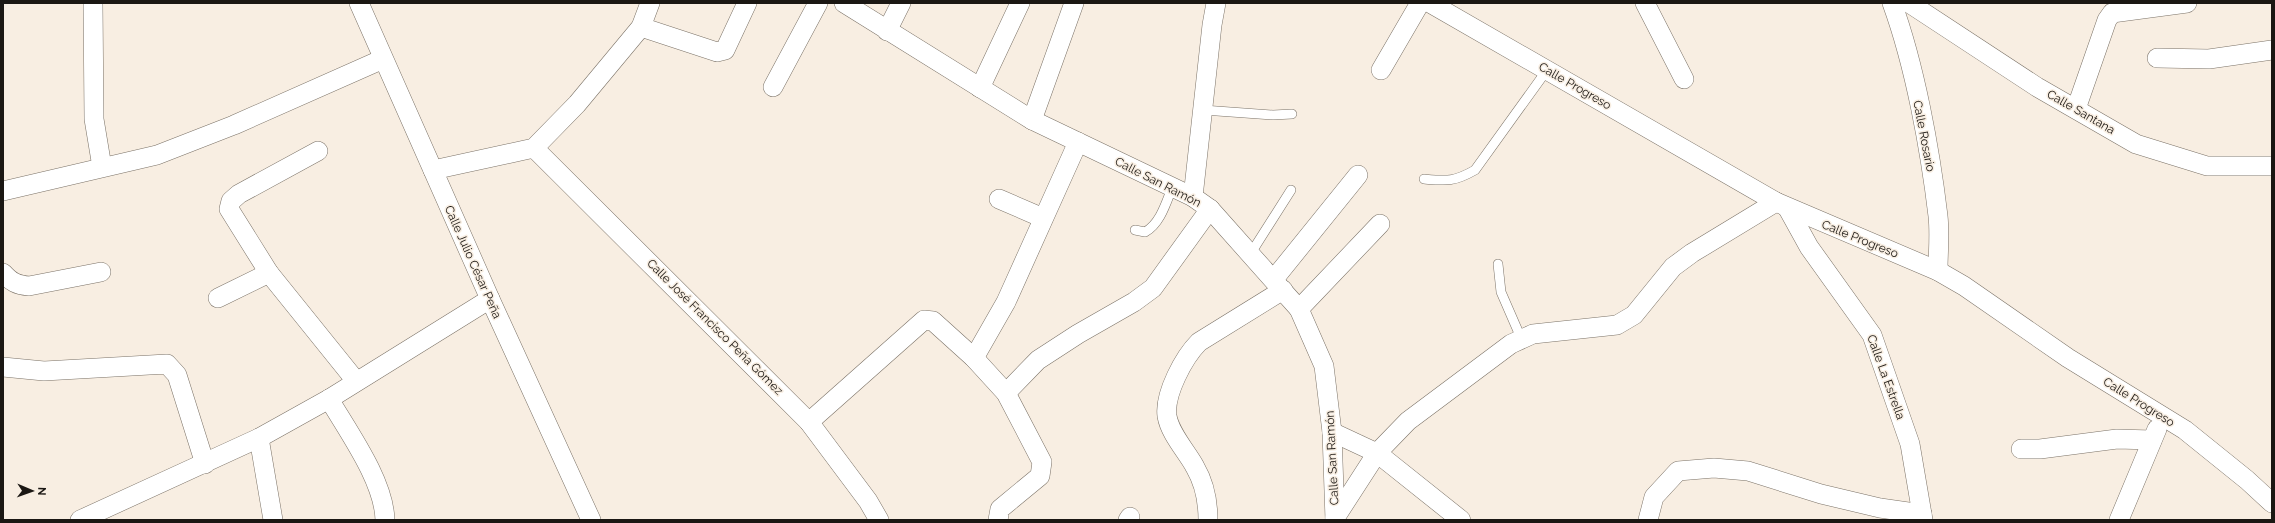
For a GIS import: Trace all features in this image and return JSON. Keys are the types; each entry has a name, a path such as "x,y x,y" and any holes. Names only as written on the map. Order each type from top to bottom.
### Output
{"street":[{"path":"92,3 94,119 102,167"},
{"name":"Calle Julio César Peña","path":"359,3 490,299 591,520"},
{"path":"433,170 534,148 577,104 641,27 650,3"},
{"path":"641,27 717,52 726,50 747,3"},
{"path":"773,87 818,3"},
{"name":"Calle San Ramón","path":"844,3 1032,120 1193,197 1210,209 1299,309 1324,366 1332,432 1335,519"},
{"path":"887,31 901,3"},
{"path":"980,88 1020,3"},
{"path":"1032,120 1074,3"},
{"path":"1193,197 1212,25 1216,3"},
{"path":"1381,70 1420,3"},
{"name":"Calle Progreso","path":"1430,3 1782,206 1938,271 1964,286 2068,358 2185,430 2241,475 2272,503"},
{"path":"1645,3 1684,79"},
{"name":"Calle Rosario","path":"1892,3 1903,34 1923,126 1938,218 1938,271"},
{"name":"Calle Santana","path":"1909,3 2037,87 2136,144 2208,166 2272,166"},
{"path":"2076,109 2106,20 2112,13 2187,3"},
{"path":"2157,58 2209,59 2272,50"},
{"path":"3,191 157,155 234,125 383,59"},
{"path":"974,358 1006,302 1078,142"},
{"name":"Calle José Francisco Peña Gómez","path":"534,148 810,422 868,501 879,520"},
{"path":"318,151 239,194 231,201 229,209 269,273 356,381"},
{"path":"1208,520 1204,487 1196,469 1173,431 1167,416 1171,393 1176,378 1188,356 1200,342 1279,285 1358,175"},
{"path":"999,198 1043,218"},
{"path":"1335,519 1377,453 1408,420 1521,338 1533,334 1617,325 1626,321 1661,284 1673,267 1692,253 1782,206"},
{"name":"Calle La Estrella","path":"1782,206 1809,247 1872,335 1910,444 1923,517"},
{"path":"1006,393 1038,360 1078,334 1134,302 1153,288 1210,209"},
{"path":"1299,309 1380,224"},
{"path":"3,273 9,280 19,285 29,286 102,272"},
{"path":"218,298 269,273"},
{"path":"80,520 259,438 329,399 490,299"},
{"path":"810,422 924,320 933,321 974,358 1006,393 1042,462 1040,476 1000,508 998,520"},
{"path":"3,367 44,371 167,364 177,375 205,464"},
{"path":"329,399 377,483 384,507 384,520"},
{"path":"2118,520 2162,416"},
{"path":"1332,432 1377,453 1461,520"},
{"path":"259,438 273,520"},
{"path":"2021,449 2040,449 2117,439 2152,440"},
{"path":"1648,520 1654,497 1678,470 1714,468 1748,471 1836,497 1923,517"}],"lane":[{"path":"1424,179 1453,180 1475,170 1547,70"},
{"path":"1203,110 1273,115 1292,114"},
{"path":"1135,230 1145,232 1150,229 1165,207 1172,188"},
{"path":"1251,254 1291,190"},
{"path":"1498,264 1501,292 1521,338"}]}
